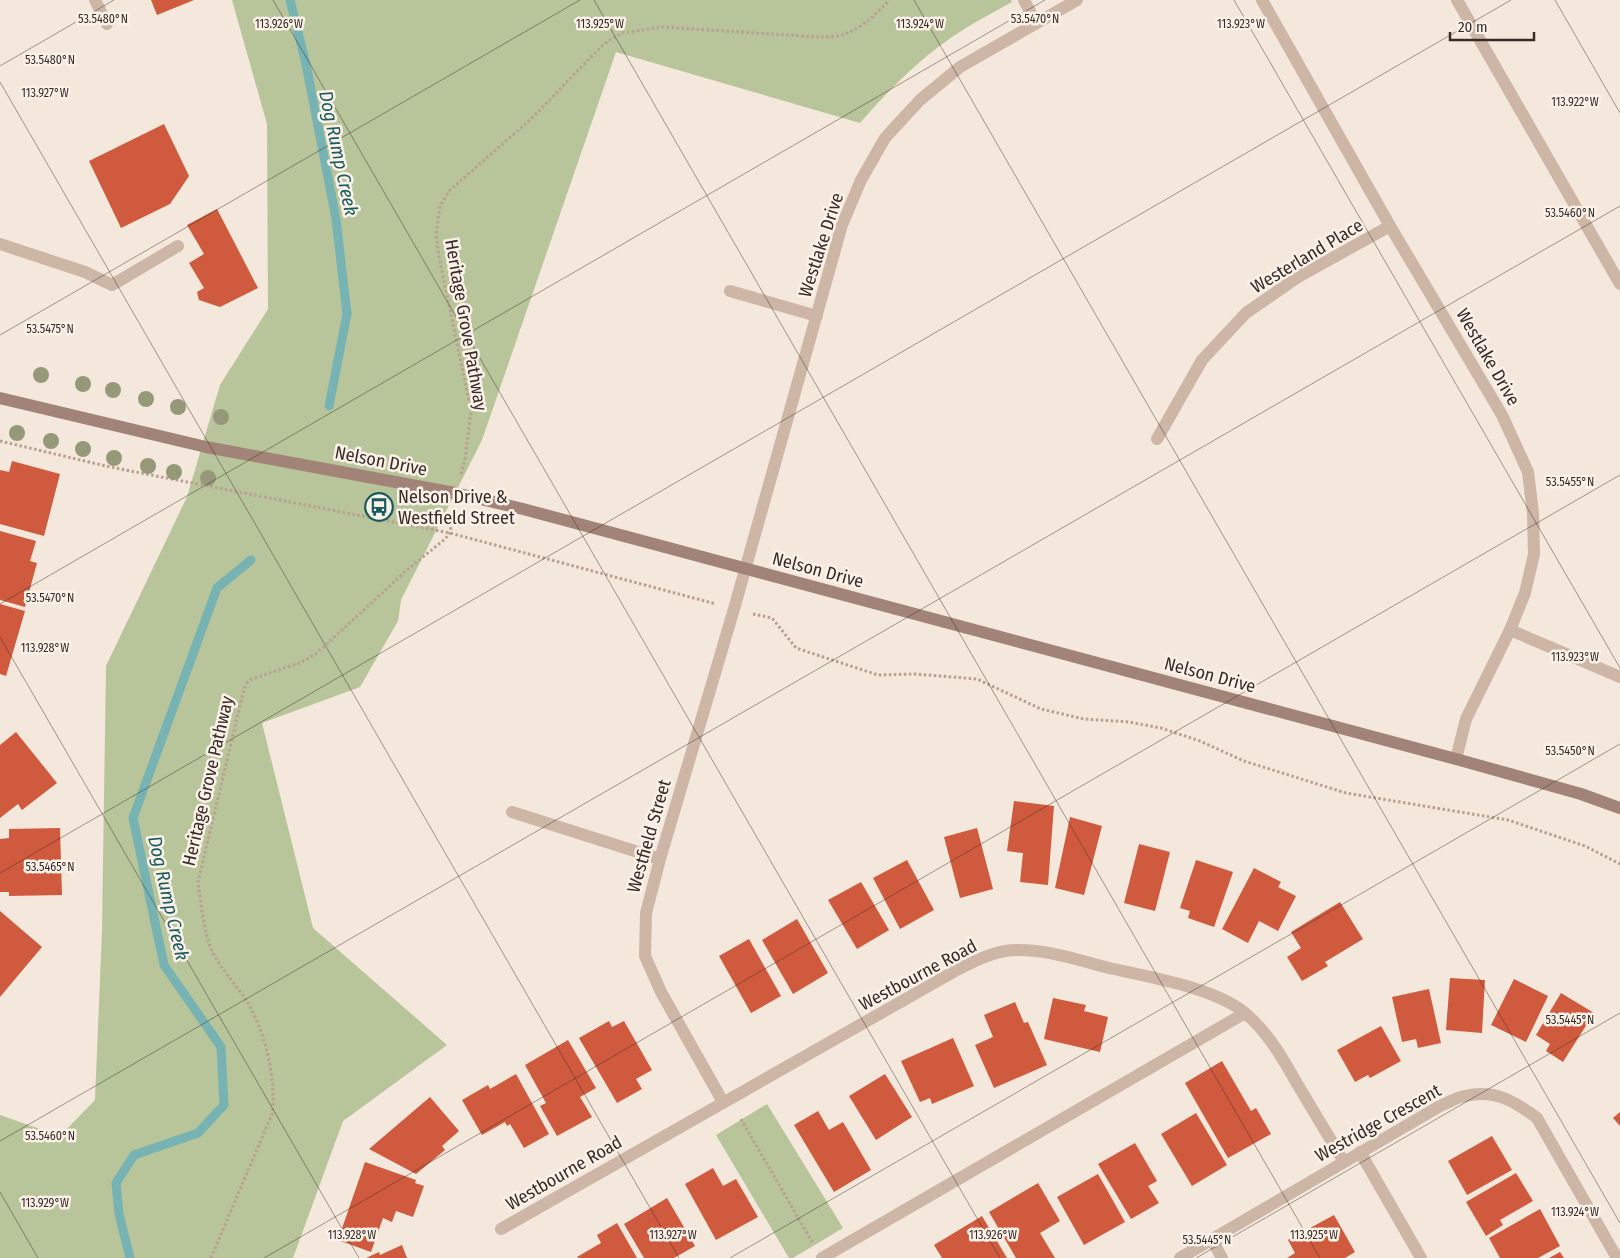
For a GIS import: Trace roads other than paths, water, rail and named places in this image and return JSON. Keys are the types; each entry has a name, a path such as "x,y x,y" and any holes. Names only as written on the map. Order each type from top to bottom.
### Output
{"street":[{"path":"95,0 107,24"},
{"path":"1024,0 1036,23"},
{"name":"Westlake Drive","path":"745,568 842,225 861,180 885,138 920,100 960,67 1077,0"},
{"name":"Westlake Drive","path":"1262,0 1390,226 1502,415 1528,472 1533,513 1534,554 1525,593 1510,630 1466,719 1456,759"},
{"path":"1457,0 1620,284"},
{"name":"Westerland Place","path":"1157,439 1202,360 1246,313 1298,277 1390,226"},
{"path":"0,244 85,272 112,285 178,246"},
{"path":"730,291 817,316"},
{"name":"Nelson Drive","path":"0,398 206,447 455,494 523,509 1456,759 1581,794 1620,808"},
{"name":"Westfield Street","path":"723,1102 661,992 646,956 646,913 745,568"},
{"path":"1510,630 1620,677"},
{"path":"512,812 660,859"},
{"name":"Westbourne Road","path":"501,1230 955,971 1005,951 1030,951 1054,954 1190,987 1218,998 1244,1012 1279,1052 1344,1162"},
{"path":"819,1254 1244,1012"},
{"name":"Westridge Crescent","path":"1180,1258 1440,1106 1464,1096 1491,1094 1516,1102 1537,1118 1617,1258"},
{"path":"1360,1152 1421,1258"},
{"path":"1212,1240 1222,1258"}],"waterway":[{"name":"Dog Rump Creek","path":"290,0 306,64 336,219 347,314 329,406"},
{"name":"Dog Rump Creek","path":"130,1258 119,1214 116,1183 134,1155 198,1133 224,1105 221,1047 164,965 133,818 217,588 251,560"}],"place":[{"name":"Nelson Drive & Westfield Street","path":"379,507"}]}
